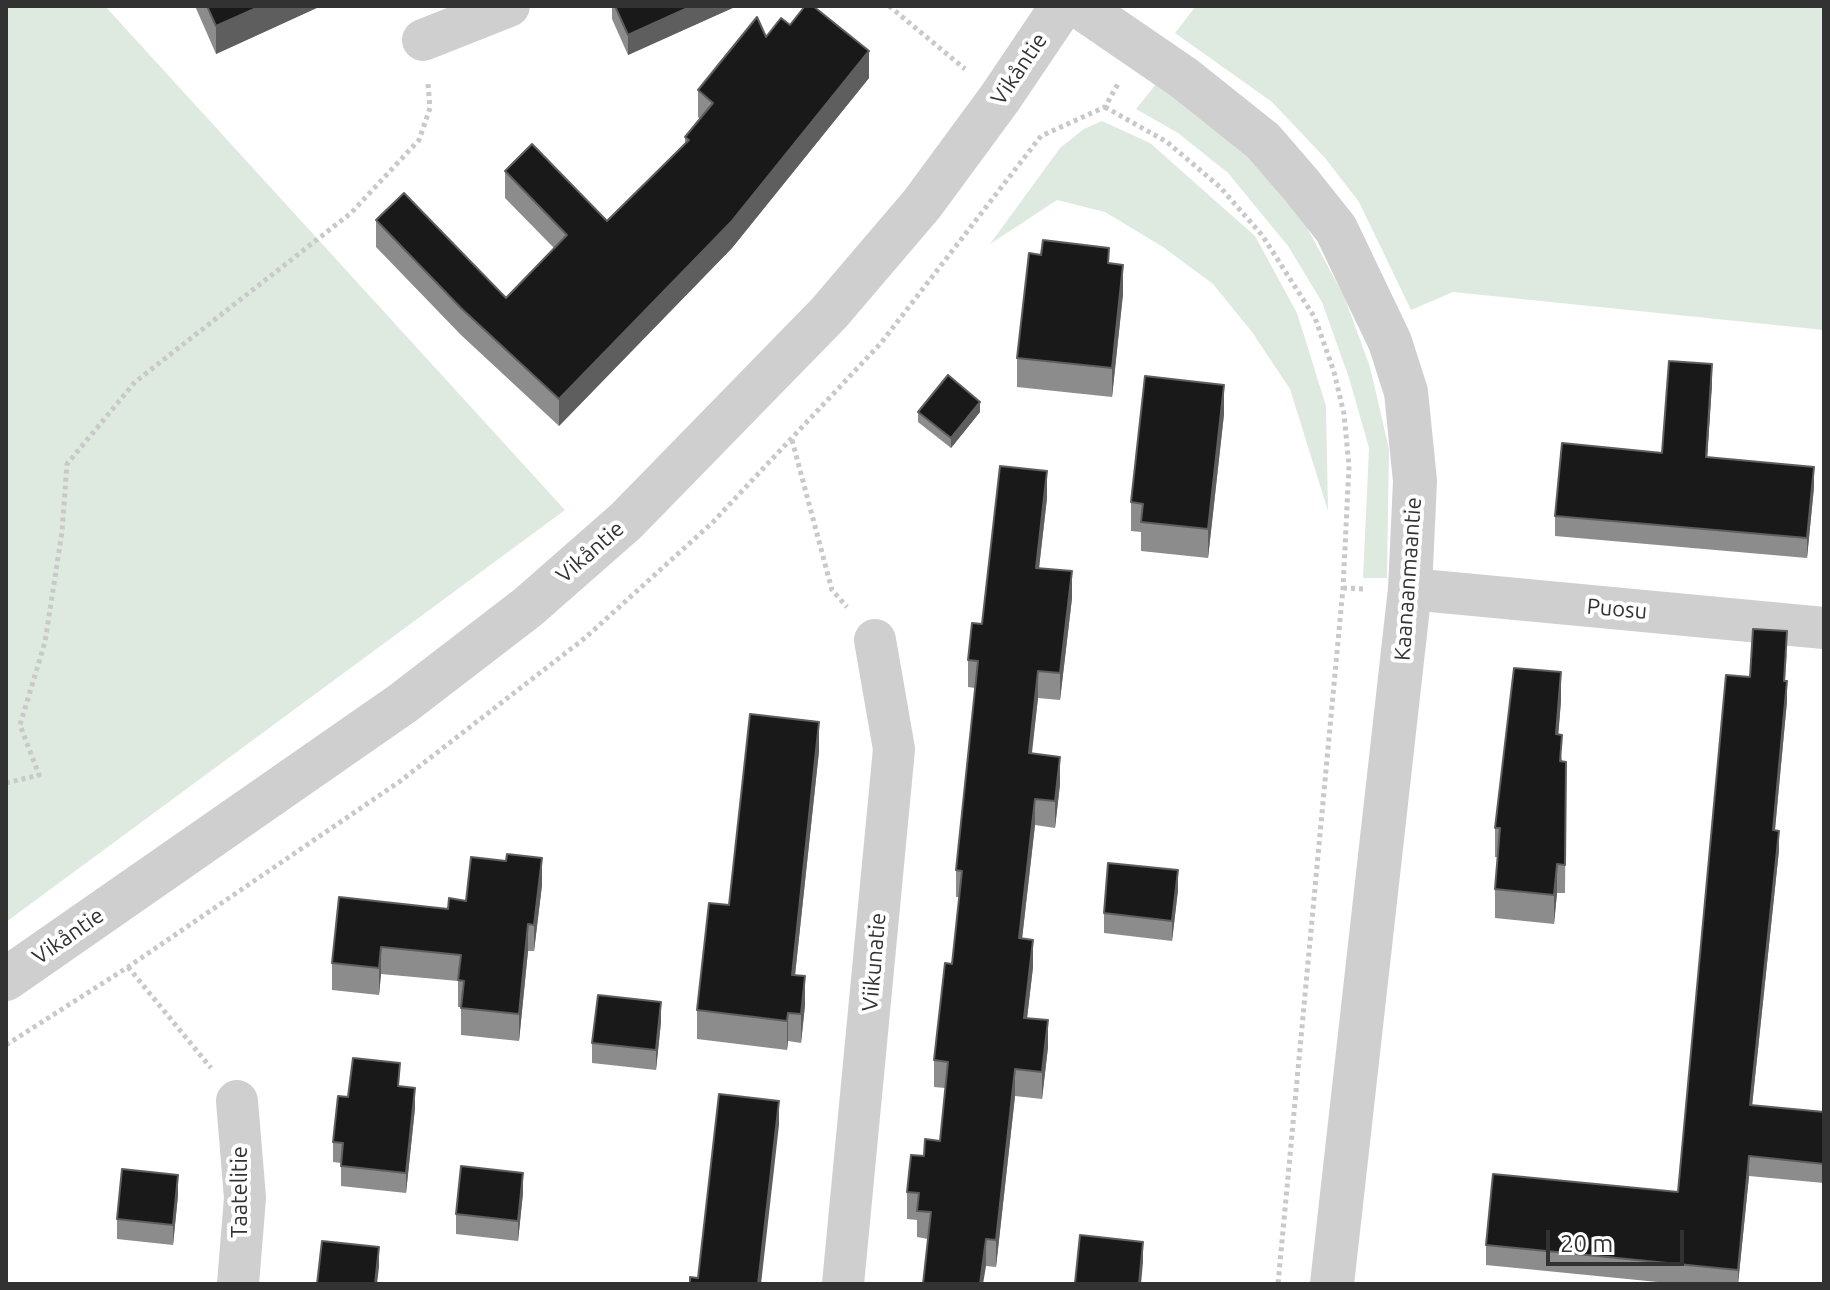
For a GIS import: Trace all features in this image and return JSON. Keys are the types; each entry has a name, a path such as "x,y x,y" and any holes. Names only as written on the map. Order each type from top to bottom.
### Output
{"street":[{"path":"423,40 509,6"},
{"name":"Vikåntie","path":"6,979 403,703 528,607 626,521 829,313 901,228 1000,98 1062,6"},
{"name":"Kaanaanmaantie","path":"1079,6 1184,78 1263,141 1336,229 1390,342 1406,392 1415,481 1410,589 1332,1284"},
{"name":"Puosu","path":"1410,589 1824,628"},
{"name":"Viikunatie","path":"843,1284 894,749 875,640"},
{"name":"Taatelitie","path":"237,1101 245,1198 238,1284"}],"path":[{"path":"6,783 39,775 20,725 45,642 62,532 67,464 135,382 351,213 419,140 430,108 423,40"},
{"path":"1105,107 1167,142 1220,187 1262,235 1315,318 1334,372 1344,414 1349,466 1343,588 1278,1284"},
{"path":"791,439 832,590 875,640"},
{"path":"128,967 237,1101"}],"shaded area":[{"path":"6,6 105,6 565,510 6,922"},
{"path":"1196,6 1824,6 1824,330 1453,292 1411,310 1359,202 1325,158 1272,102 1175,33"},
{"path":"1156,84 1198,113 1249,156 1305,224 1344,296 1370,367 1389,449 1387,578 1363,578 1369,448 1349,378 1322,302 1288,246 1228,173 1178,133 1136,109"},
{"path":"1102,121 1150,143 1255,236 1297,313 1326,406 1328,511 1290,389 1252,332 1213,284 1163,247 1105,212 1057,200 990,244 1060,148 1084,129"}],"building":[{"path":"207,6 261,6 216,26"},
{"path":"615,6 692,6 628,35"},
{"path":"805,6 813,6 869,51 732,221 559,399 461,308 376,220 404,193 506,298 567,235 505,171 532,144 607,221 689,140 685,137 713,103 698,90 757,17 766,37 781,18 790,25"},
{"path":"1043,240 1109,248 1108,263 1123,265 1112,368 1017,358 1029,253 1041,255"},
{"path":"1669,361 1712,364 1706,457 1814,467 1807,538 1555,516 1562,443 1662,453"},
{"path":"948,375 980,402 951,438 918,412"},
{"path":"1145,376 1224,385 1208,529 1141,522 1143,504 1131,502"},
{"path":"1000,466 1047,471 1036,568 1072,571 1060,673 1038,671 1029,753 1060,757 1055,801 1035,799 1019,938 1033,940 1024,1018 1048,1020 1042,1072 1015,1069 996,1240 986,1239 980,1284 923,1284 931,1212 917,1211 919,1193 907,1192 911,1155 924,1156 925,1139 940,1141 948,1062 934,1060 945,963 952,964 962,871 956,870 978,661 968,660 972,623 982,624"},
{"path":"1753,629 1787,631 1784,681 1787,681 1773,830 1779,831 1750,1105 1824,1112 1824,1164 1749,1156 1738,1270 1486,1245 1493,1174 1678,1192 1726,675 1750,677"},
{"path":"1514,668 1561,672 1556,734 1562,735 1560,761 1566,762 1565,865 1557,864 1554,895 1495,889 1500,828 1495,828"},
{"path":"750,714 819,722 792,975 805,976 801,1014 788,1013 787,1021 697,1010 709,903 729,905"},
{"path":"507,854 542,858 534,925 528,924 519,1014 461,1008 464,981 458,980 461,955 381,947 379,968 332,963 339,897 448,909 449,898 466,901 471,857 506,861"},
{"path":"1108,863 1178,870 1172,921 1104,913"},
{"path":"598,995 661,1002 656,1050 592,1043"},
{"path":"353,1058 400,1063 398,1086 415,1088 406,1173 341,1166 343,1143 333,1142 338,1096 348,1097"},
{"path":"719,1094 779,1101 758,1284 690,1284 690,1277 698,1278"},
{"path":"461,1166 523,1173 518,1221 456,1214"},
{"path":"122,1169 178,1175 173,1225 117,1219"},
{"path":"1080,1235 1143,1242 1139,1284 1075,1283"},
{"path":"322,1241 379,1247 375,1284 317,1284"}]}
